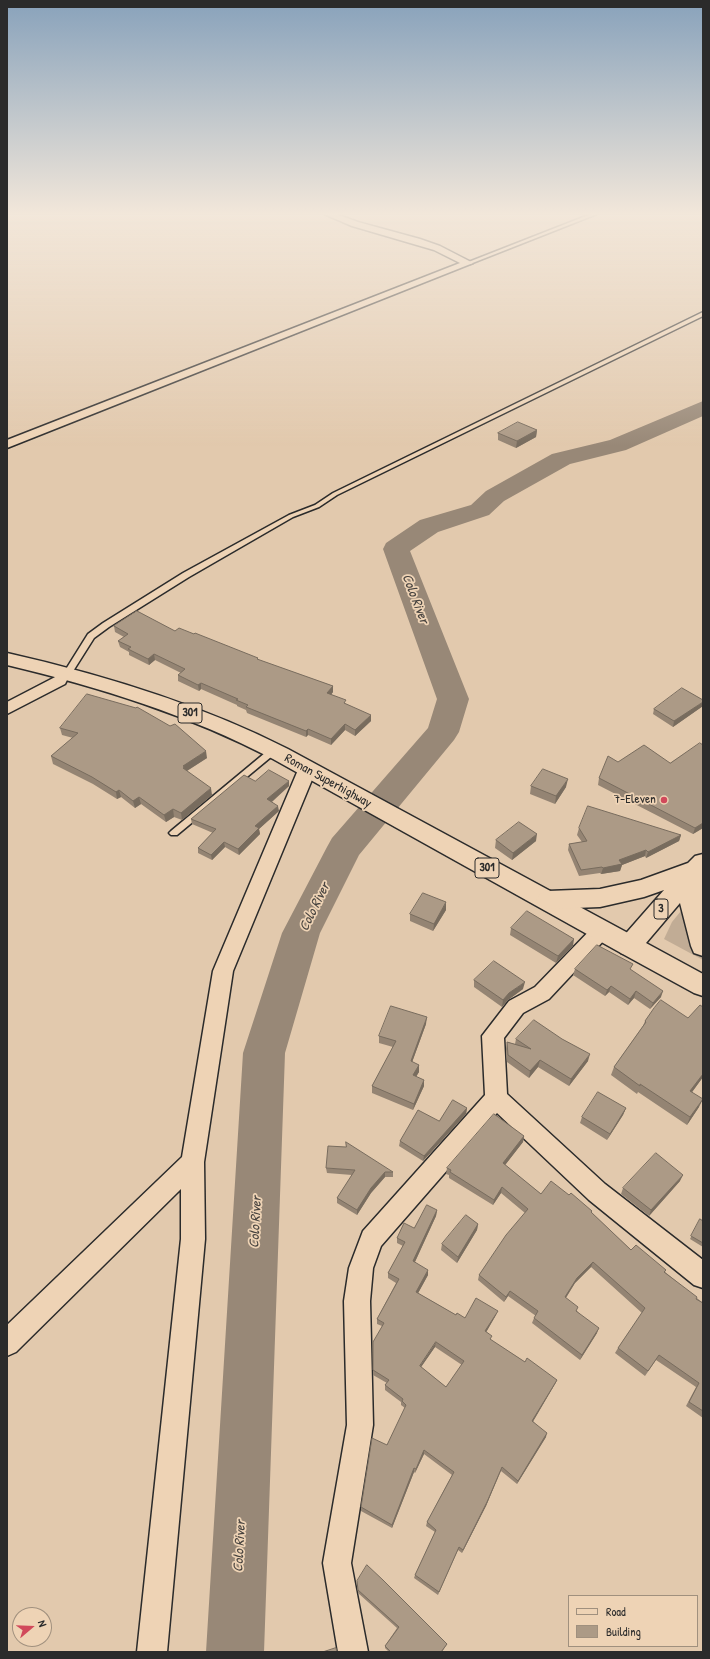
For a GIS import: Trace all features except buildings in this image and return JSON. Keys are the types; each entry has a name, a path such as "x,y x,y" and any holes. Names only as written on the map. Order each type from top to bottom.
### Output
{"main road":[{"name":"Roman Superhighway","path":"7,659 154,699 217,723 274,750 312,773 548,900 703,986"},
{"path":"548,900 600,898 644,888 697,868"},
{"path":"697,868 690,897 703,946"},
{"name":"3","path":"630,946 697,868"}],"street":[{"path":"7,444 396,291"},
{"path":"7,709 60,674"},
{"path":"152,1652 193,1239 193,1162 223,971 312,773"},
{"path":"353,1652 337,1564 360,1425 357,1301 361,1268 372,1239 496,1098 493,1036 516,1007 542,993 602,930"},
{"path":"496,1098 597,1192 703,1276"},
{"path":"7,1343 193,1162"}],"lane":[{"path":"60,674 90,636 186,575 291,516 317,506 335,494 703,314"},
{"path":"174,833 274,750"}],"shaded area":[{"path":"685,906 703,955 703,960 664,939 672,922"}],"waterway":[{"name":"Colo River","path":"235,1652 264,1053 301,933 345,847 443,732 453,699 396,549 429,526 480,510 495,496 561,459 618,445 703,408"}],"place":[{"name":"7-Eleven","path":"664,800"}]}
